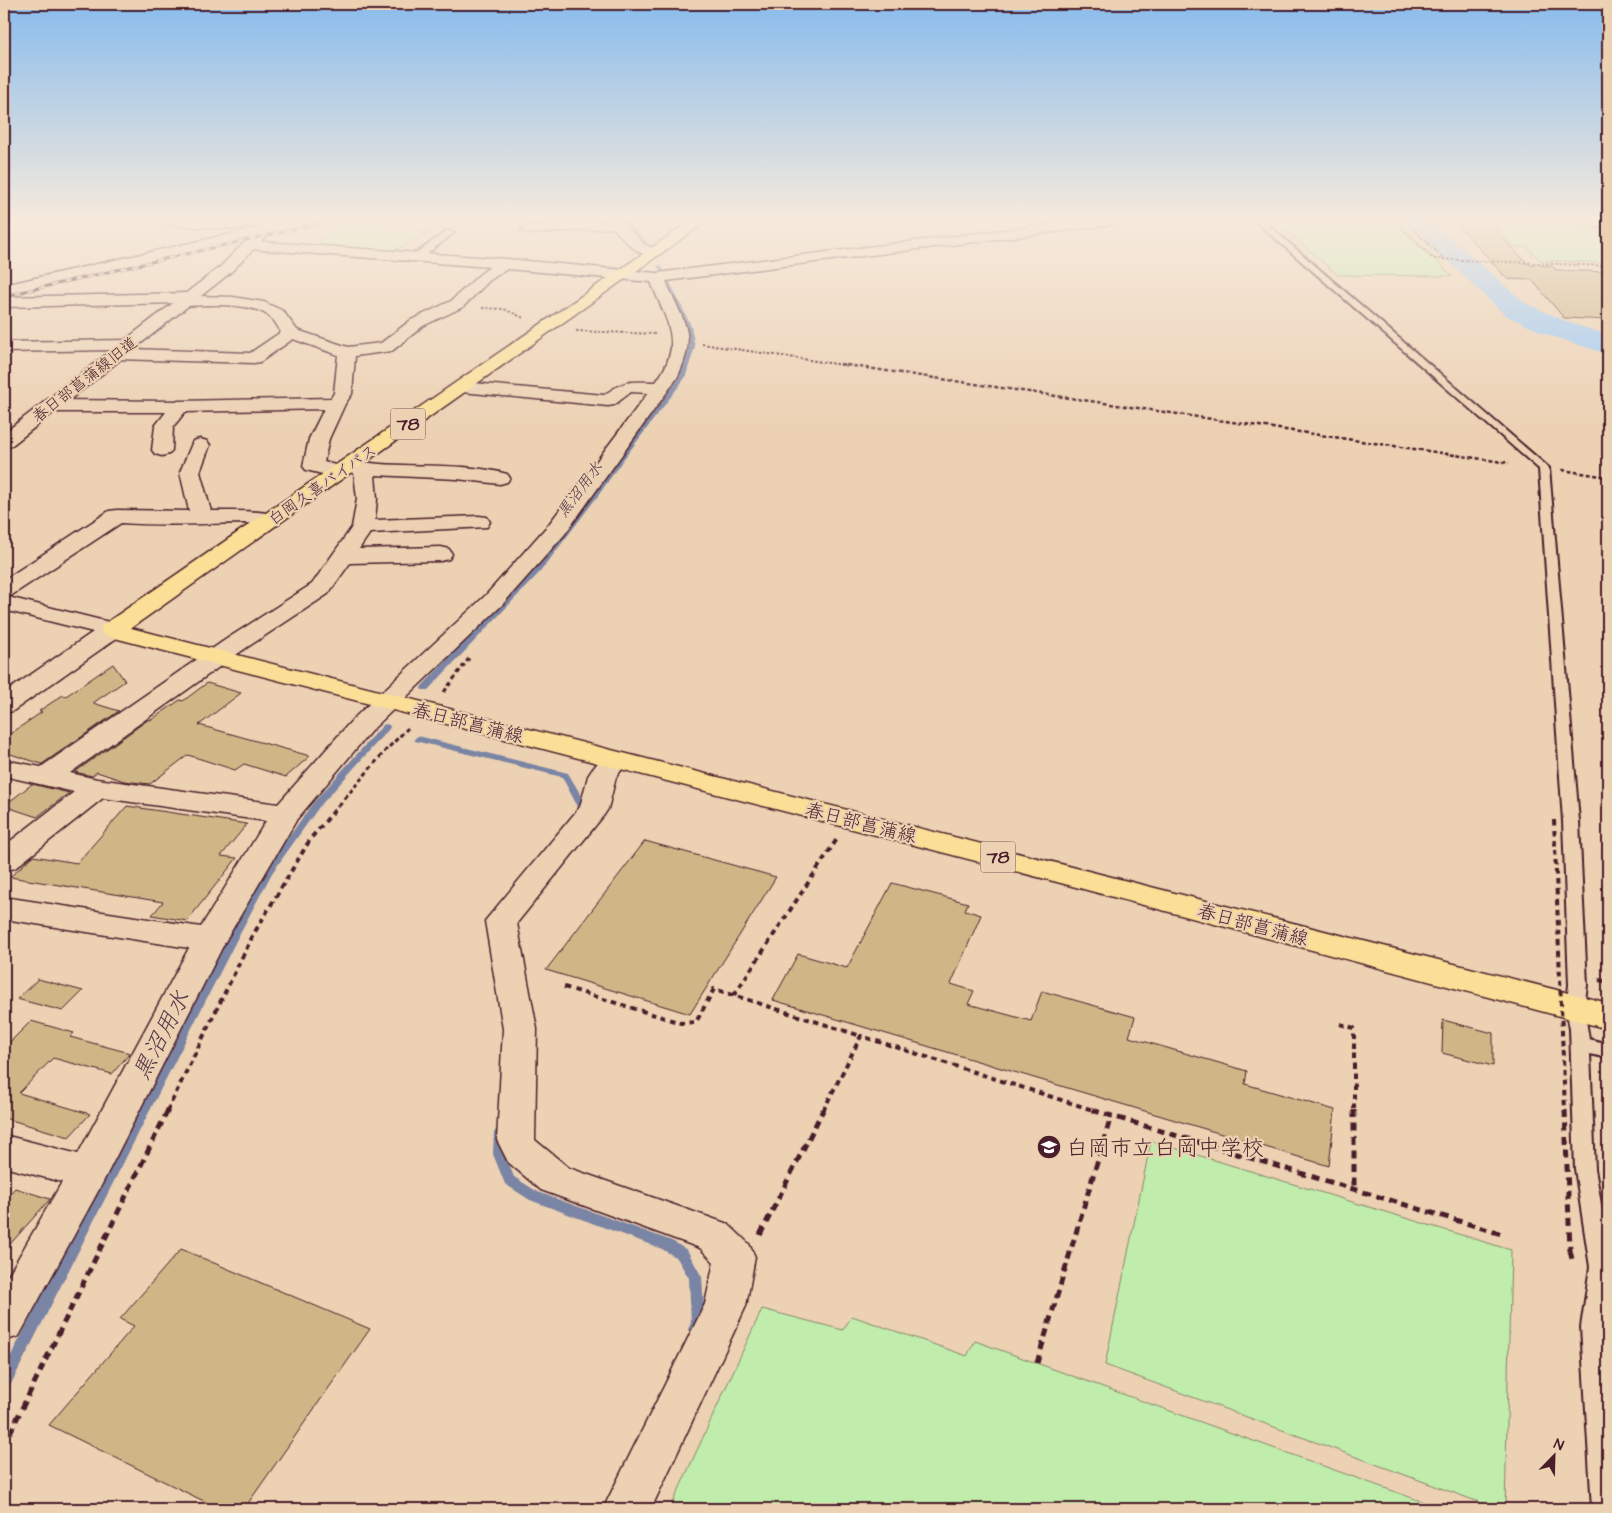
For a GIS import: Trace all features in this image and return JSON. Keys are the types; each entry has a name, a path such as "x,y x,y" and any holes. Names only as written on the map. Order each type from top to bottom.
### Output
{"main road":[{"name":"白岡久喜バイパス","path":"112,630 270,520 351,469 462,387 603,289"},
{"name":"春日部菖蒲線","path":"112,630 1608,1016"}],"street":[{"name":"春日部菖蒲線旧道","path":"4,442 201,289"},
{"path":"4,302 186,300 256,304 277,314 291,333 347,352 386,347 417,322 454,305 472,289"},
{"path":"4,1322 88,1173 210,940 285,814 362,725 494,600 550,537 661,388 678,362 681,334 662,289"},
{"path":"4,347 122,349 254,358 272,344 291,333"},
{"path":"347,352 343,394 336,403 319,439 314,466 457,473 500,478"},
{"path":"462,387 608,401 627,387 661,388"},
{"path":"52,406 180,407 336,403"},
{"path":"162,450 164,426 180,407"},
{"path":"198,517 200,511 190,472 200,445"},
{"path":"46,778 217,658 320,589 363,526 367,499 351,469"},
{"path":"4,590 117,516 140,518 248,517 270,520"},
{"path":"363,526 479,522"},
{"path":"342,556 440,554"},
{"path":"4,603 112,630"},
{"path":"4,705 112,630"},
{"path":"615,760 602,776 594,808 500,921 520,1029 516,1140 522,1151 554,1179 714,1236 735,1257 725,1306 628,1509"},
{"path":"4,768 97,788 285,814"},
{"path":"4,861 97,788"},
{"path":"4,908 210,940"},
{"path":"4,1151 88,1173"}],"lane":[{"path":"1337,289 1544,468 1571,820 1578,986 1575,1008 1579,1044 1586,1169 1601,1267 1593,1327 1605,1509"},
{"path":"1579,1044 1608,1051"}],"path":[{"path":"454,305 504,309 546,328 607,333 681,334"},
{"path":"702,344 1608,477"},
{"path":"4,1445 253,935 311,838 386,750 412,725"},
{"path":"1554,820 1570,1251"},
{"path":"734,995 838,837"},
{"path":"564,987 681,1023 696,1022 714,989 1112,1116 1505,1235"},
{"path":"1340,1024 1354,1028 1354,1189"},
{"path":"735,1257 760,1236 861,1036"},
{"path":"1037,1363 1112,1116"}],"green space":[{"path":"1151,1141 1511,1250 1505,1509 1498,1509 1105,1365"},
{"path":"762,1309 843,1330 852,1316 967,1356 975,1341 1443,1509 670,1509"}],"building":[{"path":"1539,289 1608,289 1608,320 1564,318"},
{"path":"113,664 125,681 93,703 119,711 42,764 4,752 4,738 42,712 39,711 63,695 66,696"},
{"path":"207,683 241,693 199,725 310,756 286,777 244,764 235,770 188,755 150,784 124,781 97,772 92,776 75,772 149,719 151,720 180,700 183,701"},
{"path":"32,784 69,793 37,817 4,806"},
{"path":"127,806 247,824 221,856 237,858 187,921 152,915 163,902 10,877 33,856 77,863"},
{"path":"645,841 776,877 690,1014 546,970"},
{"path":"892,883 968,903 965,910 981,915 951,984 974,991 968,1004 1031,1021 1042,991 1135,1017 1129,1037 1247,1071 1245,1084 1335,1110 1329,1166 773,1000 798,954 847,968"},
{"path":"38,979 83,991 63,1011 17,999"},
{"path":"1443,1020 1493,1033 1493,1066 1442,1053"},
{"path":"31,1021 74,1033 70,1037 130,1053 112,1074 53,1058 19,1093 90,1114 69,1137 4,1118 4,1048"},
{"path":"15,1188 50,1199 4,1251 4,1200"},
{"path":"181,1249 370,1329 244,1509 220,1509 49,1425 134,1326 120,1319"}],"waterway":[{"name":"黒沼用水","path":"425,688 537,570 598,492 619,460 682,378 692,347 688,326 671,289"},
{"path":"1492,289 1515,309 1559,329 1608,345"},
{"name":"黒沼用水","path":"4,1383 268,872 316,805 386,727"},
{"path":"418,739 565,775 584,809 581,813"},
{"path":"500,1133 499,1154 509,1180 534,1196 667,1245 682,1254 695,1277 698,1323 695,1329"}],"railway":[{"path":"4,296 36,289"}],"place":[{"name":"白岡市立白岡中学校","path":"1049,1147"}]}
